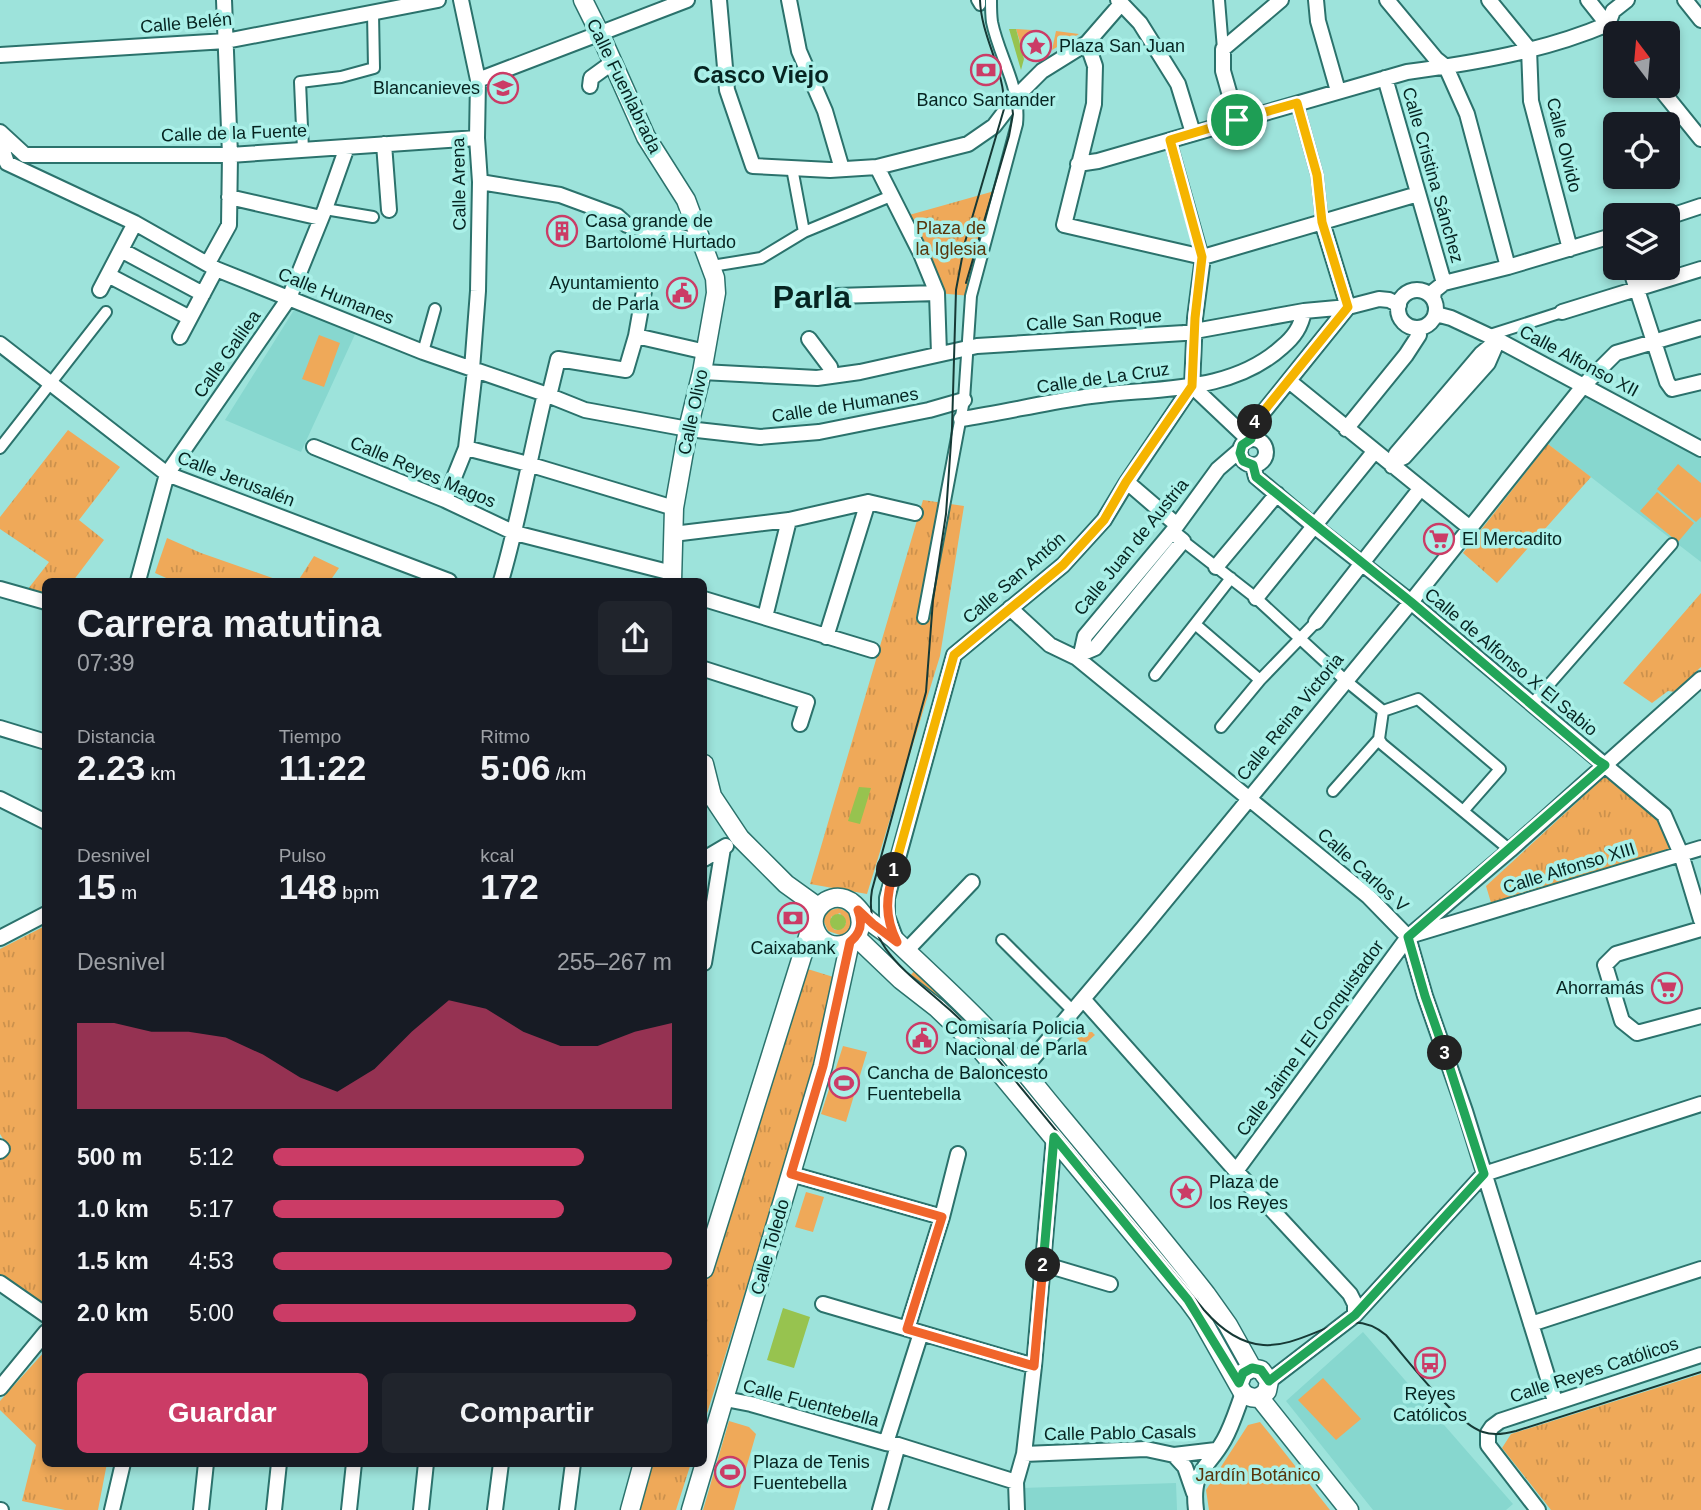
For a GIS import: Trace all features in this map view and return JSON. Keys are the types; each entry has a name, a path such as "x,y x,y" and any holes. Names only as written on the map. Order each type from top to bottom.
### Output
{"street":[{"path":"180,337 203,294 229,225 230,155 224,0"},
{"name":"Calle Belén","path":"0,55 226,41 438,0"},
{"name":"Calle Arena","path":"445,500 466,448 478,291 478,80 461,0"},
{"name":"Calle Fuenlabrada","path":"583,0 646,137 686,200 703,246"},
{"path":"478,80 687,0"},
{"path":"719,0 727,90 753,166 842,169 877,167 968,144 994,126 1017,96 1060,58 1087,43 1100,31 1119,2 1140,23 1178,84 1193,133"},
{"path":"789,0 800,51 842,169"},
{"path":"1220,0 1223,71 1237,120"},
{"path":"1223,49 1281,0"},
{"path":"1317,0 1318,21 1338,91"},
{"path":"1387,0 1436,60 1446,66 1467,114 1507,267"},
{"path":"1489,0 1529,49"},
{"path":"1588,0 1605,21"},
{"path":"1612,21 1613,11 1627,0"},
{"path":"1685,0 1701,20"},
{"path":"953,351 971,296 1019,109 1017,96 984,2"},
{"path":"303,150 300,82 341,77 374,68 373,13"},
{"path":"1078,164 1098,161 1407,72 1529,49 1603,31"},
{"path":"1087,43 1095,66 1094,104 1064,225 1202,257 1418,194"},
{"name":"Calle Olvido","path":"1529,49 1531,101 1570,249"},
{"path":"590,86 591,78 612,62"},
{"name":"Calle Cristina Sánchez","path":"1385,78 1444,283"},
{"path":"1668,98 1701,139"},
{"path":"1170,140 1202,257 1192,386 1247,443 1262,443 1265,452 1262,461 1253,465 1243,461 1247,443 1252,425 1348,307 1322,222 1317,175 1299,102"},
{"name":"Calle de la Fuente","path":"0,132 25,155 230,155 477,138"},
{"name":"Calle Humanes","path":"0,142 7,163 135,223 212,266 289,299 423,352 585,410 688,429"},
{"path":"384,144 389,210"},
{"name":"Calle Galilea","path":"139,578 167,474 289,299 347,147"},
{"path":"877,167 922,254 937,293 964,400 923,618"},
{"path":"792,168 804,232"},
{"path":"480,182 560,195 617,216 627,225 689,239 703,246"},
{"path":"712,266 761,258 804,232 891,196"},
{"path":"229,197 323,213 373,217"},
{"path":"1680,213 1701,206"},
{"path":"100,290 135,223"},
{"path":"1433,299 1423,291 1405,294 1399,305 1400,318 1405,324 1418,328 1429,324 1436,314 1434,291 1444,283 1603,238"},
{"name":"Calle Olivo","path":"672,577 674,508 716,293 712,266 703,246"},
{"path":"121,250 203,294"},
{"path":"1394,463 1404,457 1488,363 1492,338 1562,312 1701,269"},
{"path":"108,275 190,318"},
{"path":"1633,280 1667,382 1672,389 1701,382"},
{"path":"501,578 515,533 528,464 558,359 626,370 636,336 644,291"},
{"path":"836,296 937,293"},
{"name":"Calle San Roque","path":"702,372 817,378 860,372 953,351 1195,331 1304,311 1348,307 1379,299 1390,300 1399,305"},
{"path":"423,352 436,309"},
{"name":"Calle de La Cruz","path":"961,419 1079,398 1192,386 1238,376 1268,360 1296,333 1304,311"},
{"path":"0,448 106,312"},
{"name":"Calle Alfonso XII","path":"1436,314 1451,318 1492,338 1701,449"},
{"name":"Calle Reina Victoria","path":"1023,1070 1411,602 1584,385 1616,353 1701,327"},
{"path":"1346,429 1406,355 1419,335 1418,328"},
{"path":"636,336 706,352"},
{"path":"809,339 822,354 832,376"},
{"name":"Calle Jerusalén","path":"0,345 167,474 441,578"},
{"path":"1289,381 1374,452 1394,463 1420,489 1470,528"},
{"name":"Calle San Antón","path":"901,946 889,922 887,898 954,655 1063,565 1104,520 1126,482 1192,386"},
{"name":"Calle de Humanes","path":"688,429 760,438 819,432 929,410 964,400"},
{"name":"Calle Juan de Austria","path":"1079,656 1084,636 1177,533 1218,469 1247,443"},
{"name":"Calle Reyes Magos","path":"314,447 445,500 515,533 672,577"},
{"path":"466,448 674,508"},
{"path":"1256,598 1374,452"},
{"name":"Calle de Alfonso X El Sabio","path":"1253,465 1256,477 1411,602 1664,815 1681,854 1701,920"},
{"path":"1126,482 1177,533 1256,598 1383,712"},
{"path":"1221,727 1316,622 1420,489"},
{"path":"1216,567 1278,494"},
{"path":"826,636 868,502"},
{"path":"673,534 789,520 868,502 915,513"},
{"path":"765,617 789,520"},
{"path":"1532,704 1672,544"},
{"path":"1155,676 1231,578"},
{"path":"0,589 42,601"},
{"path":"707,600 872,650"},
{"name":"Calle Carlos V","path":"1010,608 1050,645 1079,656 1368,896 1408,937 1555,1401"},
{"path":"1195,624 1261,680"},
{"path":"707,669 807,702 800,724"},
{"name":"Calle Jaime I El Conquistador","path":"1236,1171 1408,937 1510,850 1701,679"},
{"path":"1383,712 1418,699 1500,769 1464,810"},
{"path":"1333,791 1379,739 1383,712"},
{"path":"0,728 42,741"},
{"path":"1379,739 1510,850"},
{"path":"708,795 740,838 817,911"},
{"path":"0,799 42,820"},
{"path":"707,857 740,838"},
{"path":"707,945 723,848"},
{"name":"Calle Alfonso XIII","path":"1408,937 1701,848"},
{"path":"901,946 972,882"},
{"path":"708,1240 817,911 831,899 840,898 847,900 954,995 1023,1070 1206,1294 1228,1325 1252,1368"},
{"path":"817,911 816,931 823,941 836,946 853,940 862,921 858,910"},
{"path":"0,937 42,916"},
{"path":"0,923 14,930"},
{"path":"1701,929 1616,954 1605,965 1622,1021 1637,1033 1701,1016"},
{"path":"853,940 937,1009 979,1049 1188,1300 1247,1391 1349,1510"},
{"name":"Calle Toledo","path":"707,1458 823,1066 853,940"},
{"path":"1002,940 1073,1011"},
{"path":"1083,999 1350,1294 1355,1315"},
{"path":"1247,1391 1267,1391 1269,1381 1355,1315 1484,1174 1701,1104"},
{"path":"1017,1510 1016,1482 1024,1454 1034,1366 1054,1137"},
{"name":"Calle Fuentebella","path":"880,1510 913,1331 958,1153"},
{"path":"791,1174 942,1217"},
{"path":"1043,1264 1110,1284"},
{"path":"1531,1324 1701,1269"},
{"path":"0,1283 42,1312"},
{"path":"823,1304 1034,1366"},
{"path":"0,1388 42,1337"},
{"name":"Calle Reyes Católicos","path":"1538,1510 1496,1457 1487,1440 1492,1427 1500,1421 1555,1401 1701,1356"},
{"path":"1194,1493 1200,1471 1224,1441 1247,1391 1243,1373 1252,1368 1261,1370 1269,1381"},
{"name":"Calle Fuentebella","path":"725,1399 892,1444 1016,1482"},
{"name":"Calle Pablo Casals","path":"1024,1454 1146,1449 1174,1455 1216,1450"},
{"path":"1174,1455 1185,1466 1194,1493 1196,1510"},
{"path":"112,1510 122,1467"},
{"path":"201,1510 206,1467"},
{"path":"274,1510 279,1467"},
{"path":"349,1510 354,1467"},
{"path":"421,1510 426,1467"},
{"path":"495,1510 500,1467"},
{"path":"567,1510 572,1467"},
{"path":"630,1510 642,1467"},
{"name":"Calle Toledo","path":"691,1510 704,1467"}],"shaded area":[{"path":"1009,29 1016,29 1024,59 1021,70"},
{"path":"294,310 357,330 301,452 225,420"},
{"path":"1587,392 1701,458 1701,562 1548,444"},
{"path":"859,787 871,788 860,824 848,821"},
{"path":"835,914 841,914 846,922 844,928 835,930 830,925 830,919"},
{"path":"783,1308 810,1317 794,1368 767,1360"},
{"path":"1363,1332 1513,1504 1506,1510 1373,1510 1286,1401"},
{"path":"1176,1483 1177,1510 1024,1510 1022,1488"}],"green space":[{"path":"1016,29 1032,30 1025,58"},
{"path":"1056,31 1079,34 1052,50"},
{"name":"Plaza de la Iglesia","path":"998,190 971,296 937,293 902,217"},
{"path":"319,335 340,343 324,387 302,379"},
{"path":"68,430 120,467 79,520 104,540 75,578 42,578 42,592 28,589 49,562 0,529 0,517"},
{"path":"1548,444 1591,477 1497,583 1463,553"},
{"path":"1678,464 1701,483 1701,517 1696,522 1657,489"},
{"path":"1657,492 1694,523 1678,542 1640,511"},
{"path":"923,500 964,506 940,656 867,894 810,884"},
{"path":"167,538 272,578 166,578 155,573"},
{"path":"314,556 339,568 332,578 300,578"},
{"path":"1701,593 1701,667 1675,692 1668,691 1652,703 1623,683"},
{"path":"1610,772 1659,819 1676,851 1492,906 1486,886"},
{"path":"839,908 851,914 854,923 849,932 840,935 828,931 823,920 827,911","holes":["840,913 846,923 843,928 835,930 831,917"]},
{"path":"42,928 42,1305 0,1275 0,1159 10,1150 0,1134 0,949"},
{"path":"798,966 843,980 707,1413 707,1281"},
{"path":"916,969 955,1003 1040,1097 1032,1104 909,977"},
{"path":"1092,1032 1095,1035 1072,1055 1067,1050 1082,1033"},
{"name":"Cancha de Baloncesto Fuentebella","path":"843,1046 867,1052 846,1122 821,1114"},
{"path":"806,1192 824,1197 813,1232 795,1227"},
{"path":"42,1354 42,1467 106,1467 98,1510 65,1510 22,1501 36,1445 0,1410 0,1401"},
{"path":"1701,1374 1701,1510 1551,1510 1502,1448 1511,1434"},
{"path":"1323,1378 1361,1419 1336,1440 1298,1400"},
{"name":"Plaza de Tenis Fuentebella","path":"729,1421 749,1427 756,1434 734,1510 703,1510"},
{"name":"Jardín Botánico","path":"1260,1422 1330,1510 1209,1510 1206,1490 1248,1425"},
{"path":"652,1467 690,1467 676,1510 640,1510"}],"tram line":[{"path":"980,0 984,27 1004,95 1004,109 965,242 956,290 952,428 946,514 933,600 926,692 872,890 871,909 881,942 903,969 990,1050 1204,1310 1232,1334 1257,1344 1281,1344 1345,1323 1365,1324 1386,1335 1432,1390 1459,1417 1472,1427 1491,1434 1516,1431 1701,1372"},
{"path":"966,283 1009,136 1013,114 1011,97"}],"place":[{"name":"Plaza San Juan","path":"1036,46"},
{"name":"Banco Santander","path":"986,70"},
{"name":"Blancanieves","path":"503,88"},
{"name":"Casa grande de Bartolomé Hurtado","path":"562,231"},
{"name":"Ayuntamiento de Parla","path":"682,293"},
{"name":"El Mercadito","path":"1439,539"},
{"name":"Caixabank","path":"793,918"},
{"name":"Ahorramás","path":"1667,988"},
{"name":"Comisaría Policia Nacional de Parla","path":"922,1038"},
{"name":"Cancha de Baloncesto Fuentebella","path":"844,1083"},
{"name":"Plaza de los Reyes","path":"1186,1192"},
{"name":"Reyes Católicos","path":"1430,1363"},
{"name":"Plaza de Tenis Fuentebella","path":"730,1472"}],"district":[{"name":"Casco Viejo","path":"761,75"},
{"name":"Parla","path":"812,297"}],"route":[{"path":"1297,103 1317,175 1322,222 1348,307 1252,425 1251,439 1242,445 1240,450 1243,461 1253,465 1256,477 1314,526 1411,602 1605,765 1408,937 1484,1174 1355,1315 1269,1381 1265,1373 1252,1368 1243,1373 1239,1383 1188,1300 1054,1137 1034,1366 907,1329 942,1217 791,1174 823,1066 850,942 856,937 861,926 858,910 897,942 886,910 887,898 954,655 1063,565 1104,520 1126,482 1192,386 1195,318 1202,257 1170,140 1237,120 1297,103"}]}
